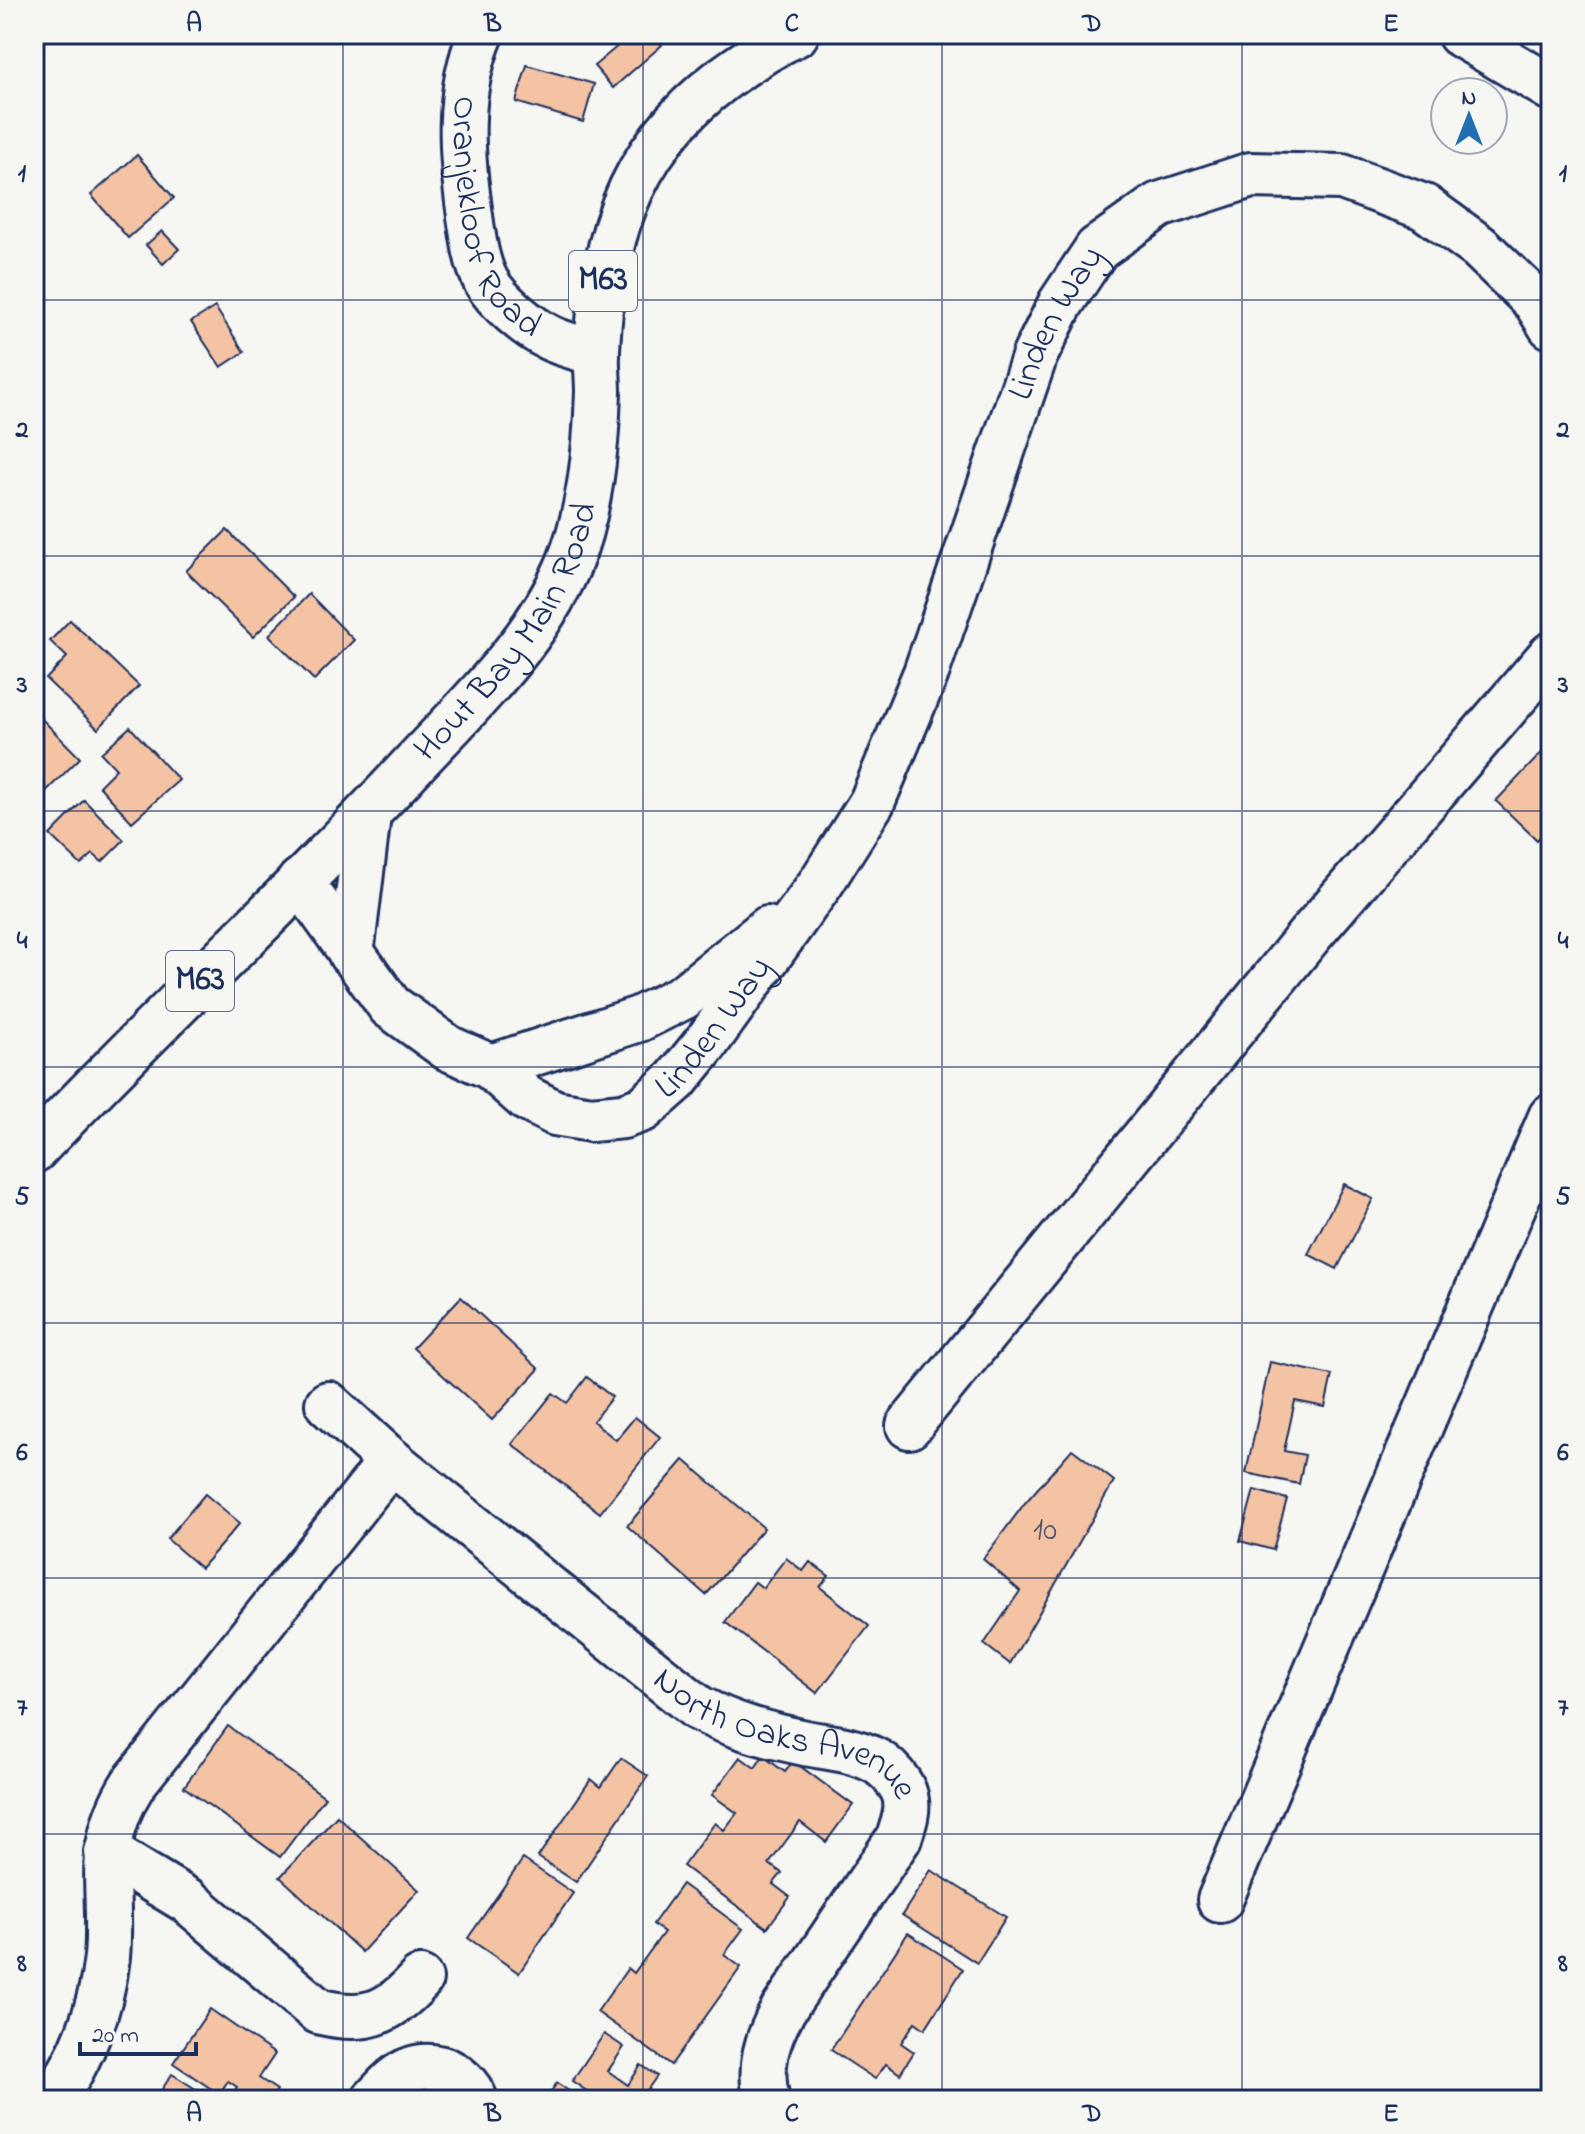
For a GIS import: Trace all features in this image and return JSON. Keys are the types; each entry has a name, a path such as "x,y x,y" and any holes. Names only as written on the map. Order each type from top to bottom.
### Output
{"street":[{"name":"Oranjekloof Road","path":"481,34 463,100 461,156 475,248 486,282 512,312 549,337 597,354"},
{"name":"Hout Bay Main Road","path":"34,1150 108,1071 368,815 527,637 556,589 578,536 592,470 603,278 621,213 644,162 674,121 719,81 777,42 796,34"},
{"path":"1460,34 1551,88"},
{"name":"Linden Way","path":"300,881 390,1006 448,1048 491,1067 526,1098 555,1113 591,1119 623,1116 643,1109 676,1080 706,1043 821,883 872,802 931,659 1035,355 1061,303 1097,249 1159,205 1251,175 1342,177 1424,207 1479,247 1536,302 1551,326"},
{"path":"909,1426 1309,936 1551,655"},
{"path":"351,954 368,815"},
{"name":"Linden Way","path":"491,1067 639,1019 683,997 733,959 821,883"},
{"path":"668,1004 706,1043"},
{"path":"1220,1900 1551,1117"},
{"name":"North Oaks Avenue","path":"328,1404 391,1461 698,1708 720,1720 755,1731 848,1751 874,1760 899,1785 906,1799 899,1838 772,2030 764,2054 767,2100"},
{"path":"53,2100 74,2068 92,2027 101,1995 109,1906 107,1852 119,1807 133,1784 391,1461"},
{"path":"107,1852 188,1901 318,2011 343,2018 367,2016 385,2009 407,1994 420,1979"},
{"path":"374,2100 399,2075 413,2068 428,2066 444,2068 455,2074 475,2100"}],"building":[{"path":"632,34 652,34 662,45 613,88 594,66"},
{"path":"527,65 594,84 583,122 516,102"},
{"path":"137,155 174,198 128,238 91,195"},
{"path":"162,231 179,249 163,264 146,245"},
{"path":"215,307 244,352 221,367 191,322"},
{"path":"227,530 294,597 253,637 186,571"},
{"path":"309,594 354,640 314,680 269,635"},
{"path":"70,620 139,686 98,729 46,679 67,657 50,641"},
{"path":"34,711 80,758 34,803"},
{"path":"130,727 179,780 132,822 99,786 116,769 101,753"},
{"path":"1551,743 1551,825 1537,840 1496,801"},
{"path":"84,800 124,840 102,862 93,854 81,865 50,835"},
{"path":"1344,1184 1373,1199 1337,1269 1308,1254"},
{"path":"461,1297 539,1369 492,1420 413,1348"},
{"path":"1270,1362 1332,1375 1325,1407 1295,1401 1284,1451 1305,1455 1299,1484 1246,1473"},
{"path":"587,1377 612,1397 593,1421 616,1440 635,1417 660,1437 600,1513 512,1444 553,1393 567,1403"},
{"path":"1072,1449 1114,1481 1010,1664 984,1644 1020,1591 983,1559 1025,1503"},
{"path":"684,1460 764,1528 706,1595 627,1526"},
{"path":"1254,1490 1287,1499 1273,1550 1240,1541"},
{"path":"205,1494 240,1523 201,1568 167,1539"},
{"path":"786,1558 803,1571 810,1562 829,1576 820,1587 869,1626 817,1693 725,1622 755,1582 763,1588"},
{"path":"228,1726 325,1797 280,1857 184,1787"},
{"path":"763,1756 785,1772 793,1761 853,1805 826,1842 800,1822 769,1864 782,1873 773,1884 790,1897 767,1928 683,1866 715,1823 724,1830 737,1813 712,1795 740,1757 755,1768"},
{"path":"621,1758 648,1776 576,1882 538,1857 591,1779 601,1787"},
{"path":"337,1816 419,1890 362,1952 280,1877"},
{"path":"523,1859 573,1893 519,1973 468,1938"},
{"path":"931,1870 1006,1917 977,1963 902,1915"},
{"path":"682,1884 743,1929 724,1955 741,1967 671,2065 597,2012 628,1968 634,1973 664,1932 653,1924"},
{"path":"908,1933 963,1969 925,2029 915,2022 901,2043 914,2052 900,2074 886,2064 875,2079 831,2050"},
{"path":"210,2009 275,2054 259,2078 277,2090 271,2100 228,2100 237,2087 228,2081 219,2094 173,2063"},
{"path":"604,2034 624,2047 608,2071 628,2085 641,2065 657,2076 640,2100 600,2100 572,2081"},
{"path":"172,2074 213,2100 155,2100"},
{"path":"557,2083 582,2100 545,2100"}]}
